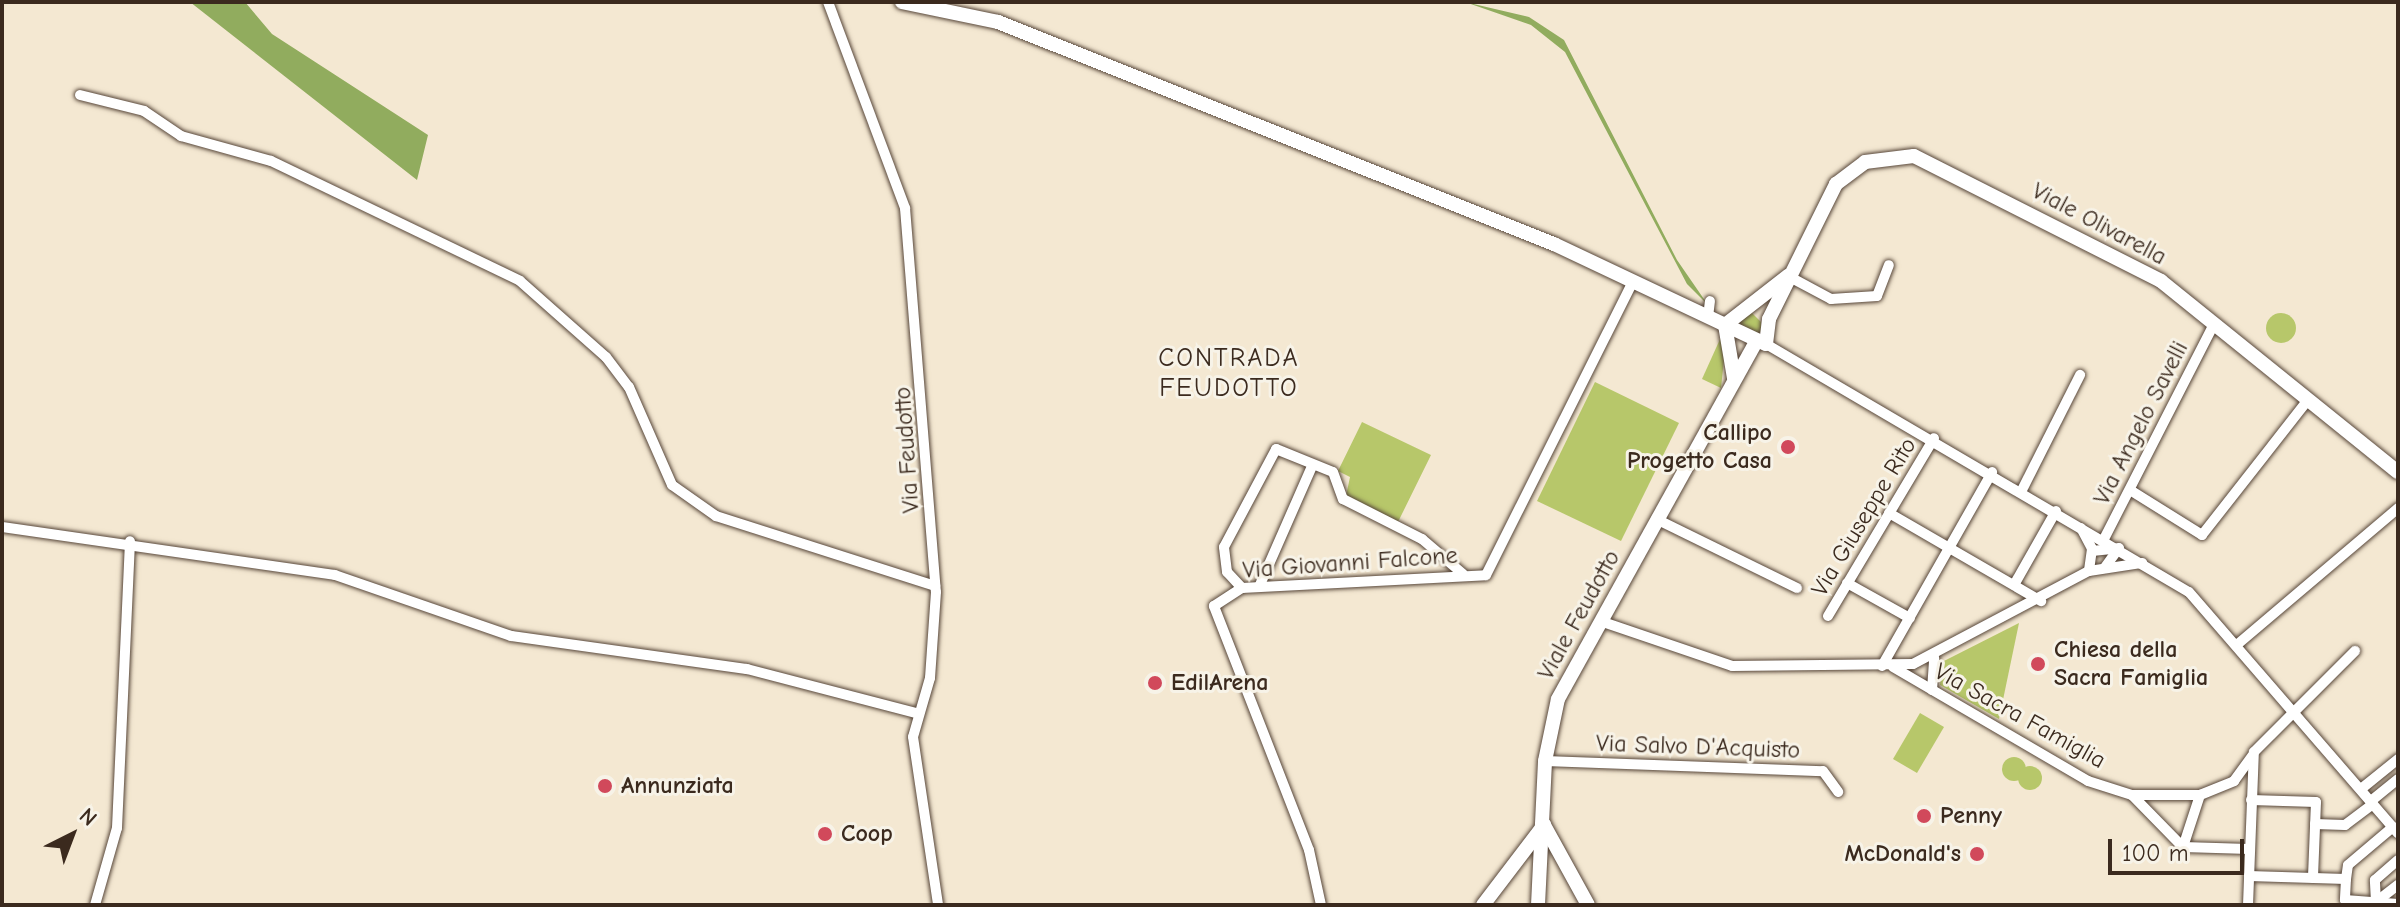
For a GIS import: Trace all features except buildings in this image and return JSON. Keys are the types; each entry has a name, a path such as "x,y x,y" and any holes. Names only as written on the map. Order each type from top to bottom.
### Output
{"street":[{"name":"Via Feudotto","path":"828,2 905,208 935,586 930,678 916,713 913,737 938,905"},
{"path":"902,2 998,22 1554,244 1756,339 1934,438 2119,548 2189,592 2239,643 2395,830 2348,865 2345,900 2398,904"},
{"path":"80,95 144,111 181,136 271,161 520,281 606,357 629,387 672,485 716,516 935,586"},
{"name":"Viale Olivarella","path":"1756,339 1836,184 1865,162 1914,156 2161,281 2398,472"},
{"path":"1788,276 1831,299 1877,296 1889,265"},
{"name":"Viale Olivarella","path":"1725,325 1744,306 1788,276"},
{"name":"Via Giovanni Falcone","path":"1321,905 1309,850 1213,619 1214,606 1242,588 1486,575 1496,566 1633,282"},
{"path":"1708,317 1710,301"},
{"path":"1744,306 1769,319"},
{"name":"Via Angelo Savelli","path":"2104,539 2214,324"},
{"path":"1725,325 1736,374"},
{"name":"Viale Feudotto","path":"1539,900 1545,761 1558,699 1756,339"},
{"path":"2022,490 2080,375"},
{"path":"2130,490 2202,535 2308,400"},
{"name":"Via Giuseppe Rito","path":"1828,616 1934,438"},
{"path":"1242,588 1227,572 1224,547 1276,449 1341,481 1343,499 1422,539 1463,574"},
{"path":"1259,587 1312,466"},
{"path":"1887,666 1910,618 1992,472"},
{"path":"2239,643 2398,508"},
{"path":"2014,585 2056,511"},
{"path":"1889,513 2041,601"},
{"path":"1656,519 1797,588"},
{"path":"2077,523 2092,551 2089,571"},
{"path":"2,527 130,541 335,575 511,636 747,669 916,713"},
{"path":"95,905 117,828 130,541"},
{"path":"2092,551 2119,548"},
{"path":"2105,567 2119,548"},
{"path":"1600,621 1732,666 1887,666 1934,658 2041,601 2089,571 2143,563"},
{"path":"1847,583 1910,618"},
{"path":"2249,849 2183,847 2200,795 2234,781 2292,707 2355,651"},
{"path":"1932,690 1934,658"},
{"name":"Via Sacra Famiglia","path":"1887,666 2088,781 2132,795 2200,795"},
{"path":"2248,905 2253,755"},
{"path":"2361,789 2398,759"},
{"name":"Via Salvo D'Acquisto","path":"1545,761 1823,771 1838,792"},
{"path":"2315,824 2345,825 2398,779"},
{"name":"Via Sacra Famiglia","path":"2132,795 2183,847"},
{"path":"2251,800 2316,802 2313,878"},
{"path":"1483,905 1544,825 1588,905"},
{"path":"2376,902 2375,880 2398,860"},
{"path":"2249,876 2346,879"},
{"path":"2376,902 2398,885"}],"green space":[{"path":"190,2 245,2 272,34 428,135 417,180"},
{"path":"1465,2 1529,17 1564,40 1677,260 1708,305 1687,284 1565,52 1531,25"},
{"path":"1752,313 1761,322 1761,334 1734,322"},
{"path":"2281,313 2292,317 2296,328 2292,339 2281,343 2270,339 2266,328 2270,317"},
{"path":"1721,337 1725,350 1721,388 1702,379"},
{"path":"1595,382 1679,423 1621,541 1537,501"},
{"path":"1362,422 1431,455 1398,522 1346,496 1350,477 1338,471"},
{"path":"2019,623 1999,719 1940,685 1942,662"},
{"path":"1920,713 1944,727 1917,773 1893,759"},
{"path":"2014,757 2022,761 2026,769 2022,777 2014,781 2006,777 2002,769 2006,761"},
{"path":"2030,766 2038,770 2042,778 2038,786 2030,790 2022,786 2018,778 2022,770"}],"place":[{"name":"Callipo Progetto Casa","path":"1788,447"},
{"name":"Chiesa della Sacra Famiglia","path":"2038,664"},
{"name":"EdilArena","path":"1155,683"},
{"name":"Annunziata","path":"605,786"},
{"name":"Penny","path":"1924,816"},
{"name":"Coop","path":"825,834"},
{"name":"McDonald's","path":"1977,854"}],"district":[{"name":"CONTRADA FEUDOTTO","path":"1229,374"}]}
